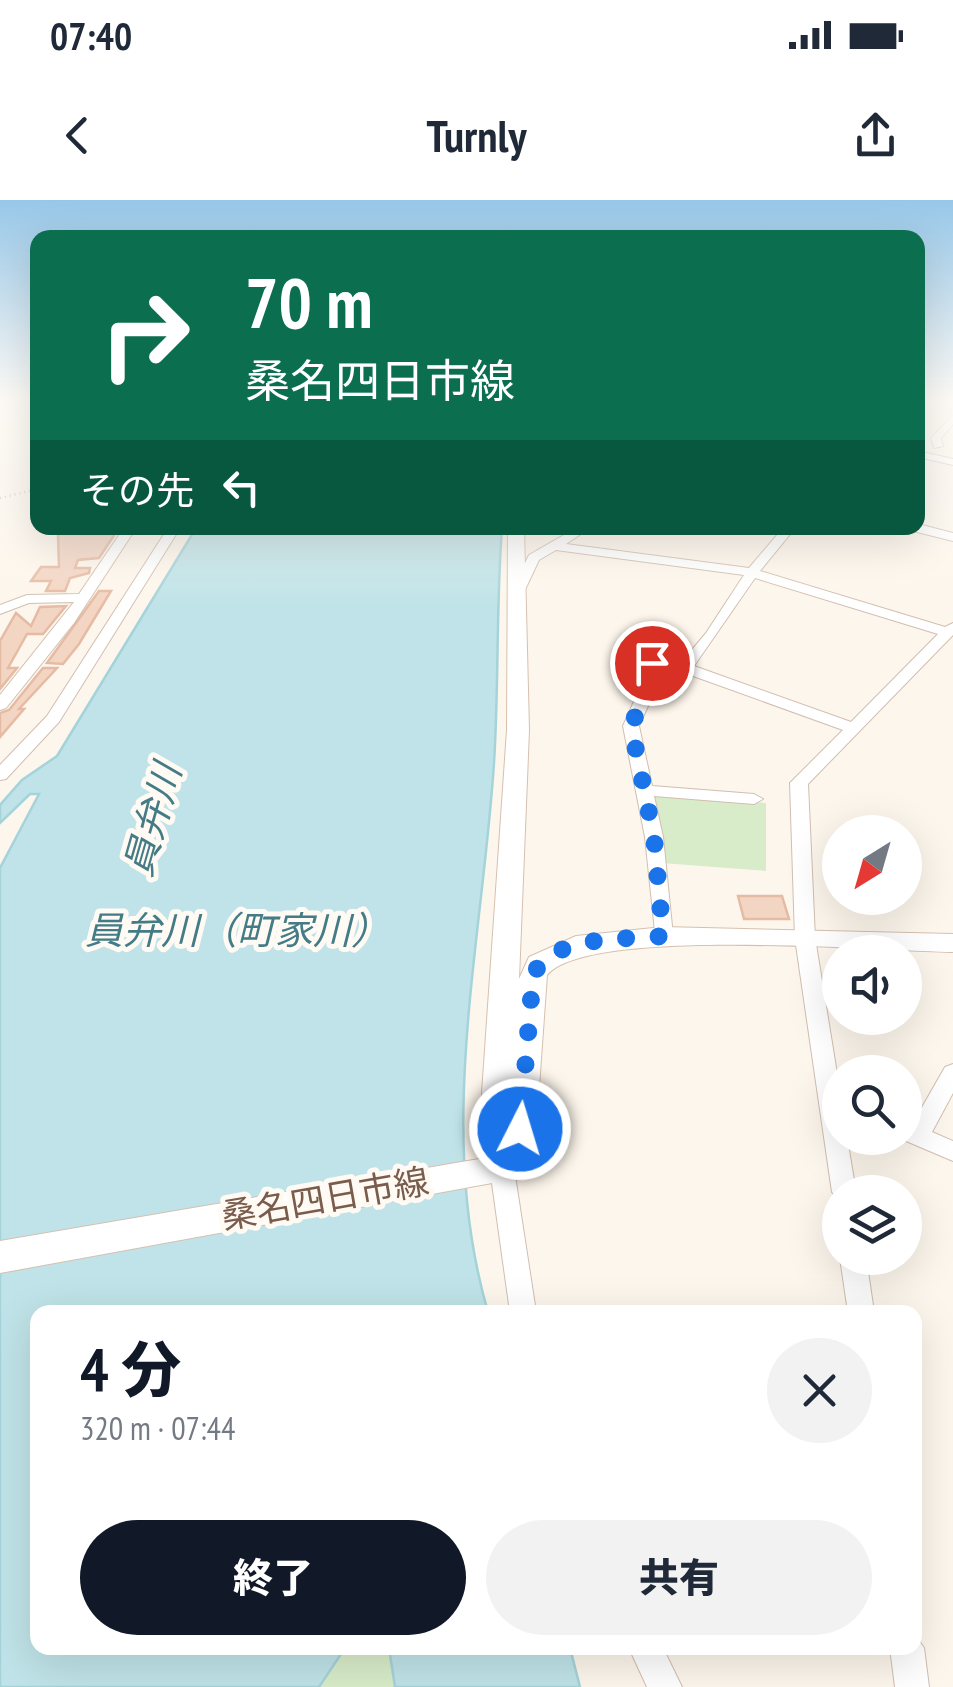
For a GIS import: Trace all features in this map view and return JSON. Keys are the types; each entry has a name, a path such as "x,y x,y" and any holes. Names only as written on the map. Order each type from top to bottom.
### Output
{"street":[{"path":"925,530 953,537"},
{"path":"0,705 125,535"},
{"path":"0,776 53,719 170,535"},
{"path":"516,535 518,730 498,1093 487,1171 521,1305"},
{"path":"518,591 534,558 572,535"},
{"path":"684,668 700,653 750,572 783,535"},
{"path":"554,546 750,572 950,630 799,783 806,938 827,1055"},
{"path":"0,610 26,598 82,598"},
{"path":"663,936 654,837 631,726 636,707 648,688 652,663 684,668 853,728"},
{"path":"643,790 754,799"},
{"path":"487,1171 520,1129 533,975 539,964 576,945 663,936 953,944"},
{"path":"922,1118 953,1073"},
{"path":"922,1138 953,1150"},
{"name":"桑名四日市線","path":"0,1257 487,1171"},
{"path":"856,1275 860,1305"},
{"path":"649,1655 665,1687"},
{"path":"908,1655 912,1687"}],"path":[{"path":"0,498 30,492"}],"green space":[{"path":"657,794 766,803 766,871 662,863 648,798"},
{"path":"340,1655 390,1655 394,1687 319,1687"}],"water":[{"name":"員弁川（町家川）","path":"192,535 502,535 494,763 463,1107 465,1176 473,1244 486,1305 30,1305 30,1655 340,1655 319,1687 0,1687 0,868 39,794 30,794 0,823 0,805 22,780 57,756"},
{"path":"390,1655 572,1655 580,1687 395,1687"}],"building":[{"path":"58,535 114,535 99,558 78,560 75,568 90,568 89,573 70,578 65,591 46,591 51,581 31,581 41,567 59,567"},
{"path":"99,591 111,591 79,644 63,664 47,663"},
{"path":"66,606 43,634 27,634 8,668 17,668 0,689 0,641 16,613 31,626 40,607"},
{"path":"43,668 57,668 19,709 24,709 0,737 0,713 9,710"},
{"path":"738,896 782,896 789,919 744,919"}],"route":[{"path":"520,1129 533,975 539,964 576,945 663,936 654,837 631,726 636,707 648,688 652,663"}],"water label":[{"name":"員弁川","path":"153,820"}]}
